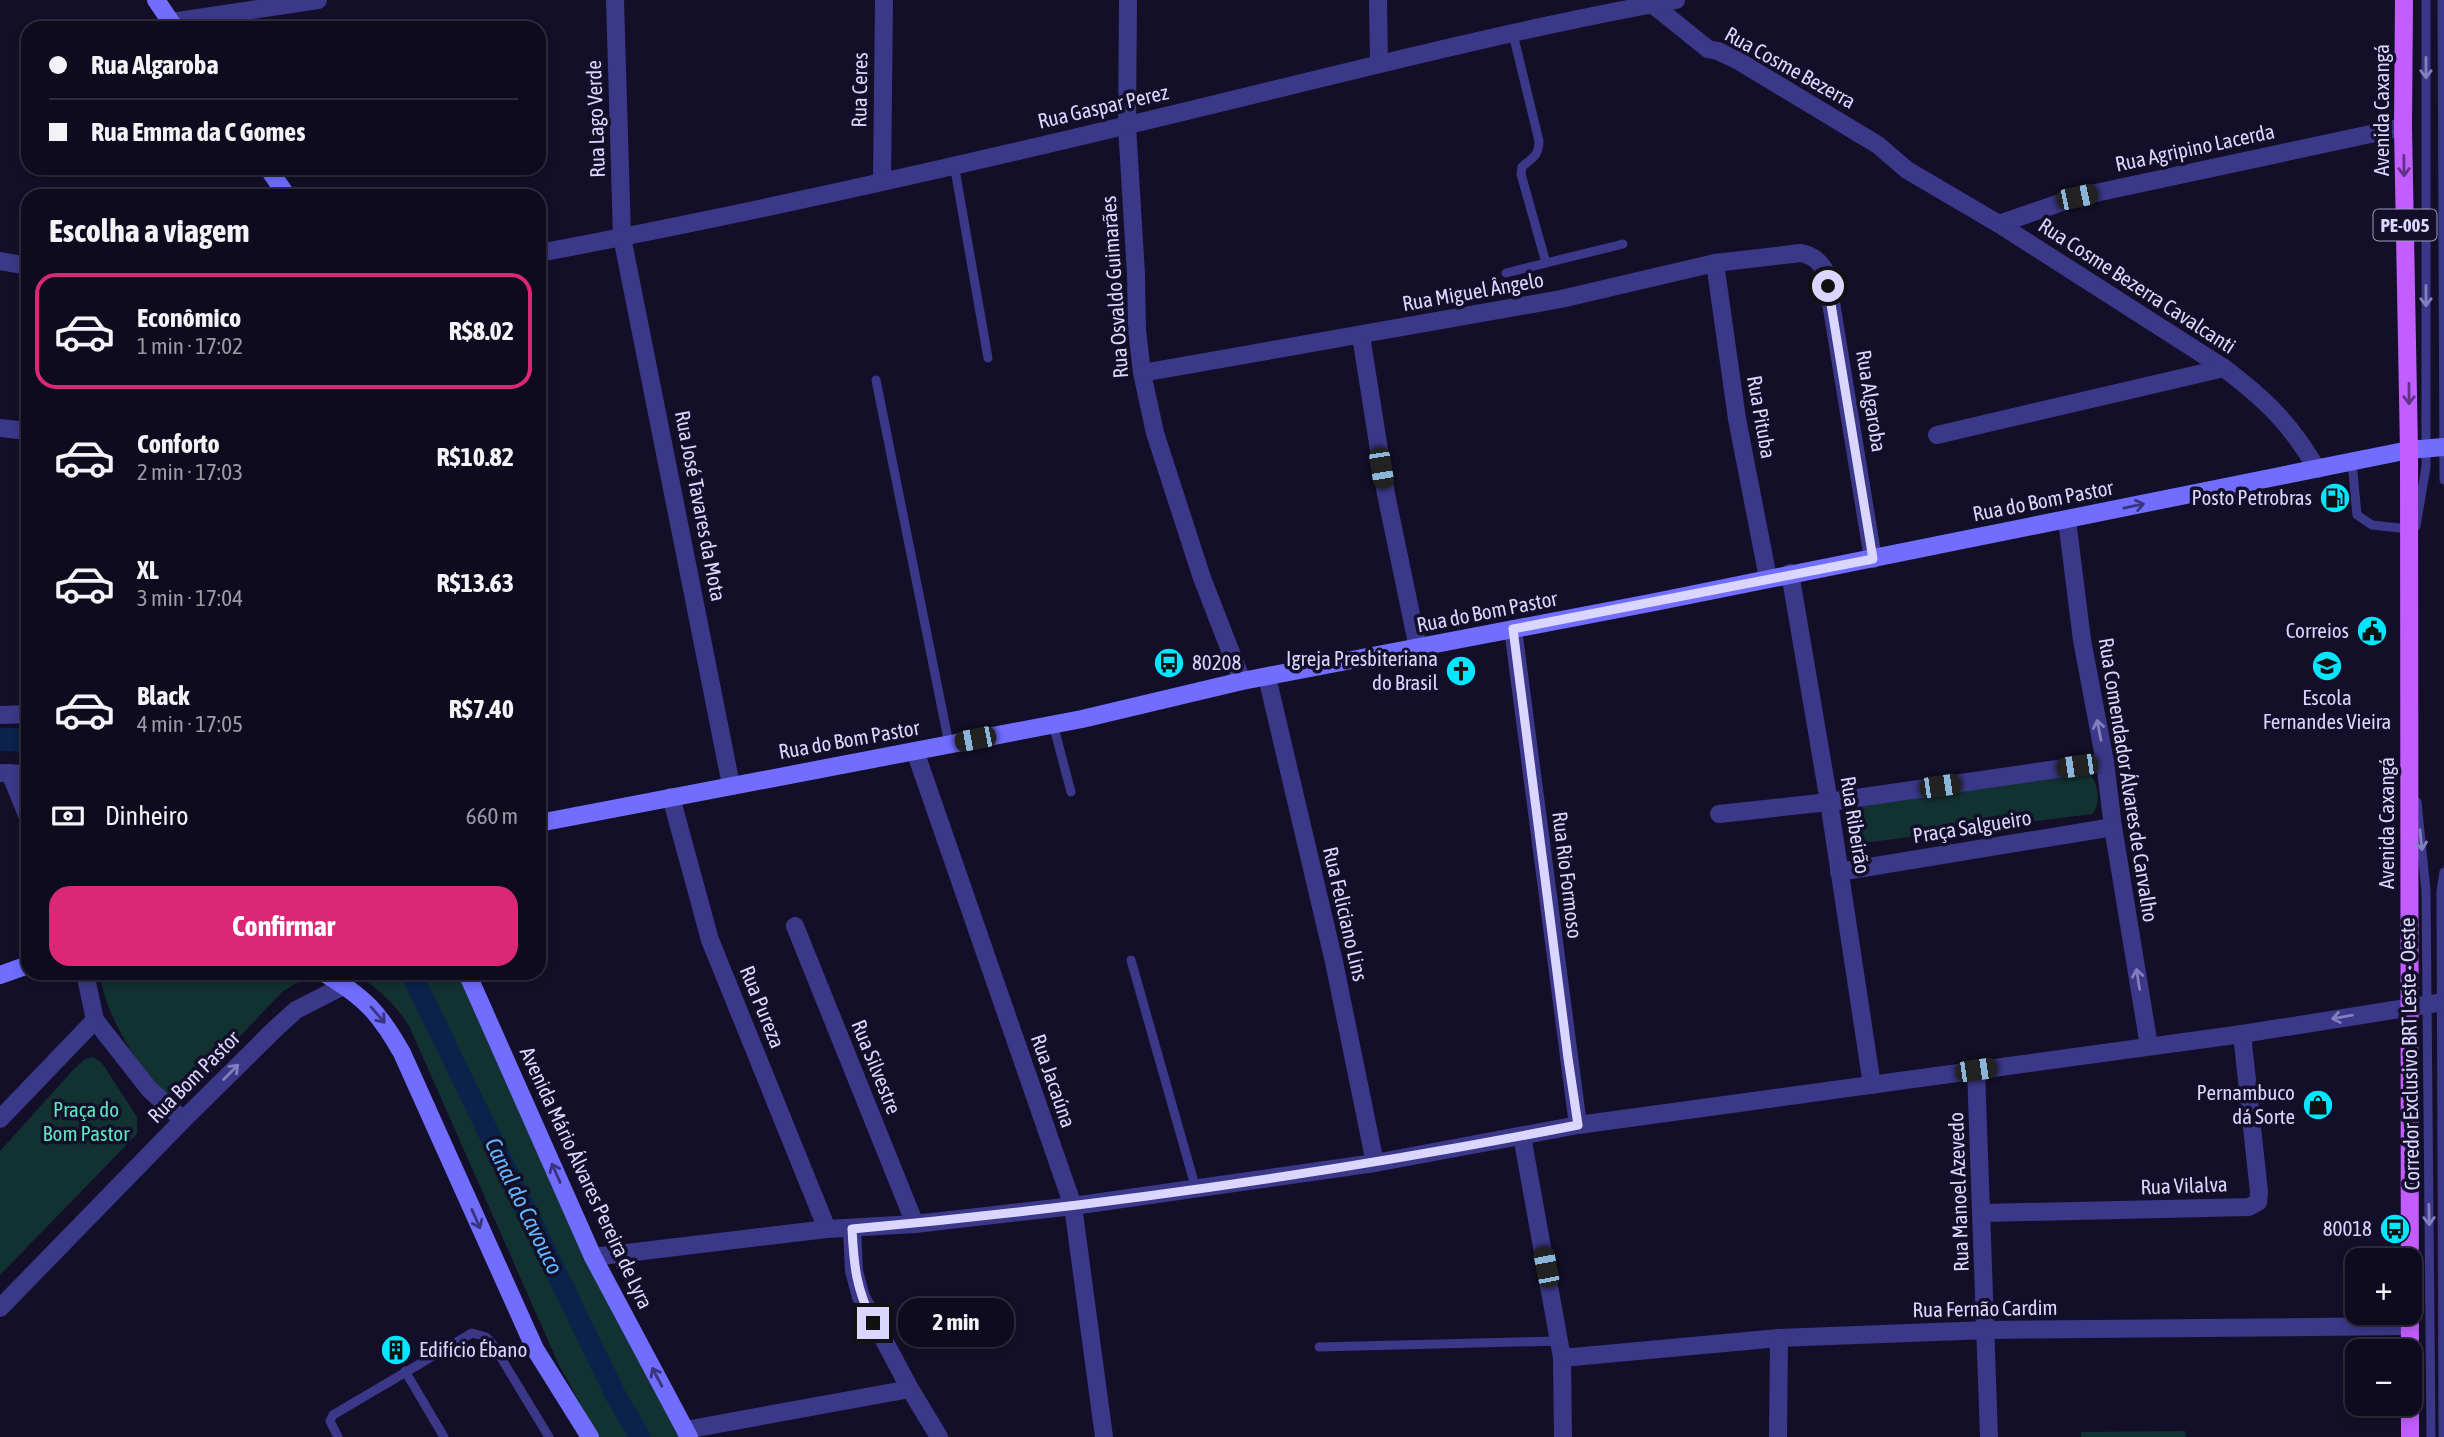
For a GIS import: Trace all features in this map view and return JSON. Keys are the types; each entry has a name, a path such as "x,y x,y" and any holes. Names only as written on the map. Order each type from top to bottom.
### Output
{"main road":[{"name":"Avenida Caxangá","path":"2404,0 2403,127 2409,450 2410,1437"}],"street":[{"path":"156,0 170,21"},
{"path":"196,21 318,0"},
{"name":"Rua Lago Verde","path":"615,0 622,237"},
{"name":"Rua Ceres","path":"882,180 884,0"},
{"name":"Rua Osvaldo Guimarães","path":"1128,0 1127,125 1137,330 1142,373 1155,433 1198,565 1242,681"},
{"path":"1378,0 1380,63"},
{"name":"Rua Gaspar Perez","path":"546,252 954,164 1380,63 1676,0"},
{"name":"Rua Cosme Bezerra","path":"1652,4 1708,49 1737,60 1867,138 1907,170"},
{"name":"Rua Agripino Lacerda","path":"1999,223 2077,197 2403,127"},
{"name":"Rua Cosme Bezerra Cavalcanti","path":"1907,170 1999,223 2224,368 2280,415 2300,440 2317,469"},
{"name":"Rua José Tavares da Mota","path":"622,237 731,785"},
{"name":"Rua Miguel Ângelo","path":"1142,373 1561,299 1715,263 1801,253 1811,256"},
{"name":"Rua Algaroba","path":"1811,256 1820,262 1826,272 1873,559"},
{"path":"0,261 21,265"},
{"name":"Rua Pituba","path":"1715,263 1737,419 1768,578"},
{"path":"1361,336 1386,494 1418,648"},
{"path":"1937,435 2224,368"},
{"path":"0,428 21,430"},
{"name":"Rua do Bom Pastor","path":"546,822 1053,724 1242,681 1873,559 2409,450 2444,447"},
{"name":"Rua Comendador Álvares de Carvalho","path":"2067,520 2082,640 2105,762 2149,1046"},
{"name":"Rua Ribeirão","path":"1790,573 1829,802 1872,1085"},
{"name":"Rua Rio Formoso","path":"1513,629 1578,1125"},
{"name":"Rua Feliciano Lins","path":"1267,677 1334,962 1375,1163"},
{"path":"0,715 21,714"},
{"name":"Rua Jacaúna","path":"915,751 1073,1206 1104,1437"},
{"path":"1719,814 1829,802 2105,762"},
{"path":"13,773 21,796"},
{"name":"Rua Pureza","path":"671,797 710,940 827,1229"},
{"name":"Praça Salgueiro","path":"1839,872 2113,827"},
{"name":"Rua Silvestre","path":"795,926 915,1224"},
{"path":"0,975 21,968"},
{"path":"86,980 95,1020 149,1089 183,1120"},
{"path":"336,980 368,1003 385,1023 402,1053 535,1349 590,1437"},
{"name":"Avenida Mário Álvares Pereira de Lyra","path":"470,980 593,1257 687,1434"},
{"name":"Rua Bom Pastor","path":"0,1308 183,1120 296,1010 345,985"},
{"path":"593,1257 827,1229 915,1224 1073,1206 1375,1163 1578,1125 2242,1034 2444,1002"},
{"path":"0,1119 95,1020"},
{"name":"Rua Vilalva","path":"1983,1213 2249,1207 2258,1202 2242,1034"},
{"name":"Rua Manoel Azevedo","path":"1976,1070 1989,1437"},
{"path":"1522,1136 1561,1350 1563,1437"},
{"path":"852,1229 854,1271 861,1297 910,1390 939,1437"},
{"name":"Rua Fernão Cardim","path":"1561,1350 1987,1330 2410,1326"},
{"path":"1778,1437 1779,1338"},
{"path":"687,1434 910,1390"}],"lane":[{"name":"Corredor Exclusivo BRT Leste - Oeste","path":"2426,0 2426,467 2412,574 2416,785 2426,891 2431,1437"},
{"path":"2442,0 2444,480"},
{"path":"1513,34 1539,141 1539,151 1535,158 1522,167 1521,174 1546,263"},
{"path":"954,164 988,358"},
{"path":"1506,273 1623,244"},
{"path":"876,380 949,744"},
{"path":"2352,462 2357,515 2372,525 2409,529"},
{"path":"1053,724 1071,792"},
{"name":"Corredor Exclusivo BRT Leste - Oeste","path":"2443,1437 2441,892 2444,872"},
{"path":"1131,960 1196,1188"},
{"path":"338,1437 330,1421 333,1415 472,1333 486,1337 492,1343 548,1437"},
{"path":"1319,1347 1561,1350"},
{"path":"405,1371 444,1437"}],"green space":[{"path":"2088,772 2098,793 2092,814 1863,843 1853,836 1848,827 1850,804"},
{"path":"101,980 303,980 283,991 191,1088 174,1096 162,1094 132,1052 115,1022"},
{"path":"364,980 465,980 683,1437 598,1437 558,1363 410,1028 399,1012"},
{"name":"Praça do Bom Pastor","path":"93,1057 102,1063 137,1117 137,1134 0,1275 0,1151 73,1070 85,1059"},
{"path":"2185,1431 2186,1437 2081,1437 2081,1432"}],"water":[{"path":"0,728 21,728 21,752 0,751"}],"waterway":[{"name":"Canal do Cavouco","path":"414,980 616,1396 640,1437"}],"place":[{"name":"Posto Petrobras","path":"2335,498"},
{"name":"Correios","path":"2372,631"},
{"name":"80208","path":"1169,663"},
{"name":"Escola Fernandes Vieira","path":"2327,666"},
{"name":"Igreja Presbiteriana do Brasil","path":"1461,671"},
{"name":"Pernambuco dá Sorte","path":"2318,1105"},
{"name":"80018","path":"2395,1229"},
{"name":"Edifício Ébano","path":"396,1350"}],"route":[{"path":"873,1323 861,1297 854,1271 852,1229 1073,1206 1349,1167 1578,1125 1513,629 1873,559 1828,286"}]}
